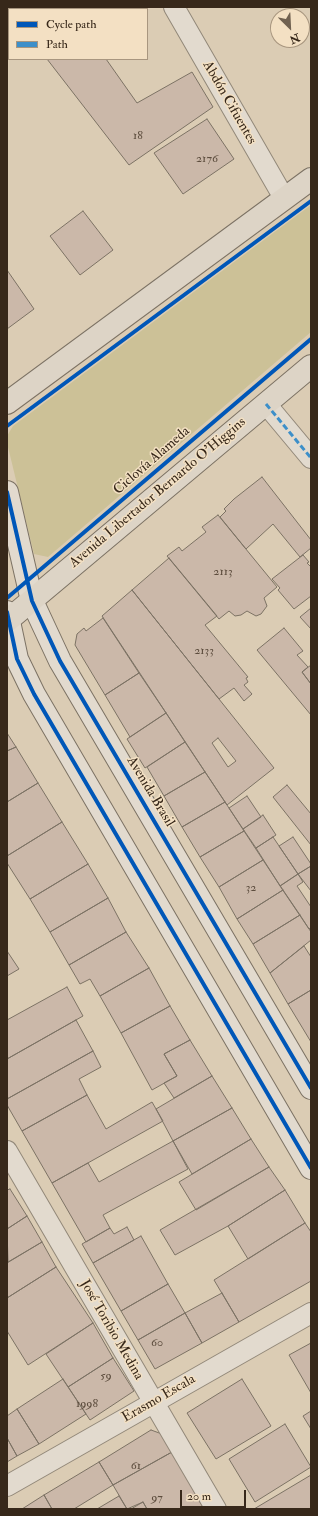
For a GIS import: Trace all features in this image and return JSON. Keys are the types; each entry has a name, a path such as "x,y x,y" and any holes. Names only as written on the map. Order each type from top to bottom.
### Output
{"main road":[{"path":"7,403 311,179"},
{"name":"Avenida Libertador Bernardo O'Higgins","path":"8,618 32,600 311,366"},
{"name":"Avenida Brasil","path":"7,492 32,600 71,680 311,1088"},
{"path":"8,618 17,659 34,694 311,1168"}],"street":[{"name":"Abdón Cifuentes","path":"174,7 284,198"},
{"path":"266,404 311,458"},
{"name":"José Toribio Medina","path":"7,1151 216,1509"},
{"name":"Erasmo Escala","path":"7,1486 311,1313"}],"shaded area":[{"path":"311,205 311,332 48,557 34,554 7,443 7,436 13,426"}],"building":[{"path":"48,60 107,60 137,103 192,72 213,107 129,165"},
{"path":"207,119 234,159 183,194 154,153"},
{"path":"83,211 113,250 80,275 50,236"},
{"path":"7,270 34,309 7,329"},
{"path":"262,477 311,540 311,548 300,557 273,524 246,549 220,517 226,511 224,509 234,499"},
{"path":"218,515 277,587 264,598 267,606 261,614 256,616 247,611 241,615 235,616 229,611 219,619 167,556 179,547 182,551 206,532 202,527"},
{"path":"303,555 311,567 311,596 294,609 278,590 280,588 272,579"},
{"path":"169,558 217,616 205,625 248,677 246,678 248,682 244,685 252,694 244,701 234,688 219,699 132,590"},
{"path":"132,590 274,768 227,805 102,616","holes":["218,738 236,761 228,767 212,743"]},
{"path":"311,608 311,629 300,617"},
{"path":"103,618 139,673 105,695 75,645 77,634 84,628 86,631"},
{"path":"284,628 303,651 297,655 308,667 302,672 311,684 311,715 257,650"},
{"path":"311,665 311,684 302,672"},
{"path":"139,673 166,713 130,737 105,695"},
{"path":"166,713 185,742 145,768 127,739"},
{"path":"7,733 16,747 7,751"},
{"path":"185,742 205,772 164,796 147,767"},
{"path":"16,747 38,783 7,802 7,751"},
{"path":"205,772 225,802 182,827 164,796"},
{"path":"38,783 62,822 7,856 7,802"},
{"path":"287,785 311,814 311,845 273,797"},
{"path":"247,796 261,817 243,829 229,808"},
{"path":"225,802 244,831 200,857 182,827"},
{"path":"263,815 276,835 256,848 243,829"},
{"path":"62,822 88,864 30,899 7,863 7,856"},
{"path":"244,831 263,860 219,887 200,857"},
{"path":"273,837 298,874 280,886 256,848"},
{"path":"293,837 311,864 311,866 298,874 279,846"},
{"path":"263,860 283,890 237,919 219,887"},
{"path":"88,864 108,898 50,932 30,899"},
{"path":"311,866 311,891 298,874"},
{"path":"298,874 303,882 297,886 311,907 311,927 309,929 280,886"},
{"path":"283,890 300,915 253,944 237,919"},
{"path":"108,898 126,932 69,965 50,932"},
{"path":"300,915 311,932 311,940 270,973 253,944"},
{"path":"126,932 149,968 100,996 90,979 80,984 69,965"},
{"path":"304,946 311,957 311,990 288,1004 270,973"},
{"path":"7,951 19,969 7,976"},
{"path":"149,968 170,1006 121,1033 100,996"},
{"path":"67,987 83,1016 7,1059 7,1020"},
{"path":"311,990 311,1042 288,1004"},
{"path":"170,1006 190,1040 164,1054 177,1076 152,1090 121,1033"},
{"path":"76,1020 93,1051 7,1099 7,1059"},
{"path":"190,1040 212,1076 174,1098 164,1083 177,1076 164,1054"},
{"path":"93,1051 101,1067 79,1079 87,1095 22,1131 7,1105 7,1099"},
{"path":"212,1076 232,1108 173,1141 156,1109"},
{"path":"87,1095 106,1129 152,1102 163,1121 52,1183 22,1131"},
{"path":"232,1108 251,1139 192,1174 173,1141"},
{"path":"251,1139 269,1167 196,1210 179,1182"},
{"path":"173,1141 188,1169 103,1215 110,1228 86,1242 52,1183 88,1163 99,1182"},
{"path":"269,1167 285,1190 228,1226 175,1255 160,1230"},
{"path":"10,1189 27,1216 7,1229 7,1190"},
{"path":"285,1190 305,1223 248,1259 228,1226"},
{"path":"27,1216 42,1242 8,1262 7,1229"},
{"path":"305,1223 311,1232 311,1281 239,1322 214,1280"},
{"path":"127,1227 134,1240 93,1263 82,1244 110,1228 114,1234"},
{"path":"141,1236 168,1284 121,1311 93,1263"},
{"path":"42,1242 56,1267 7,1298 7,1263"},
{"path":"56,1267 93,1323 28,1365 7,1331 7,1298"},
{"path":"168,1284 185,1313 138,1340 121,1311"},
{"path":"222,1293 239,1322 202,1343 185,1313"},
{"path":"185,1313 202,1343 155,1369 138,1340"},
{"path":"93,1323 113,1358 68,1387 46,1354"},
{"path":"311,1343 311,1393 289,1355"},
{"path":"113,1358 134,1391 90,1420 68,1387"},
{"path":"63,1379 86,1414 39,1444 17,1409"},
{"path":"242,1379 271,1426 216,1459 187,1413"},
{"path":"17,1409 39,1444 17,1456 7,1438 7,1416"},
{"path":"311,1411 311,1429 303,1416"},
{"path":"285,1424 311,1467 255,1502 229,1459"},
{"path":"151,1430 162,1434 172,1452 113,1485 99,1462"},
{"path":"7,1438 17,1456 7,1462"},
{"path":"172,1452 204,1509 147,1509 143,1502 127,1509 113,1485"},
{"path":"99,1462 113,1485 74,1509 52,1509 44,1495"},
{"path":"311,1475 311,1509 254,1509"},
{"path":"44,1495 52,1509 22,1509"},
{"path":"119,1496 127,1509 97,1509"},
{"path":"143,1502 147,1509 131,1509"}],"marked path":[{"path":"266,404 311,458"}],"cycle path":[{"path":"7,426 311,201"},
{"name":"Ciclovía Alameda","path":"7,598 311,339"},
{"path":"7,492 32,601 60,661 311,1088"},
{"path":"7,612 17,659 34,694 311,1168"}]}
